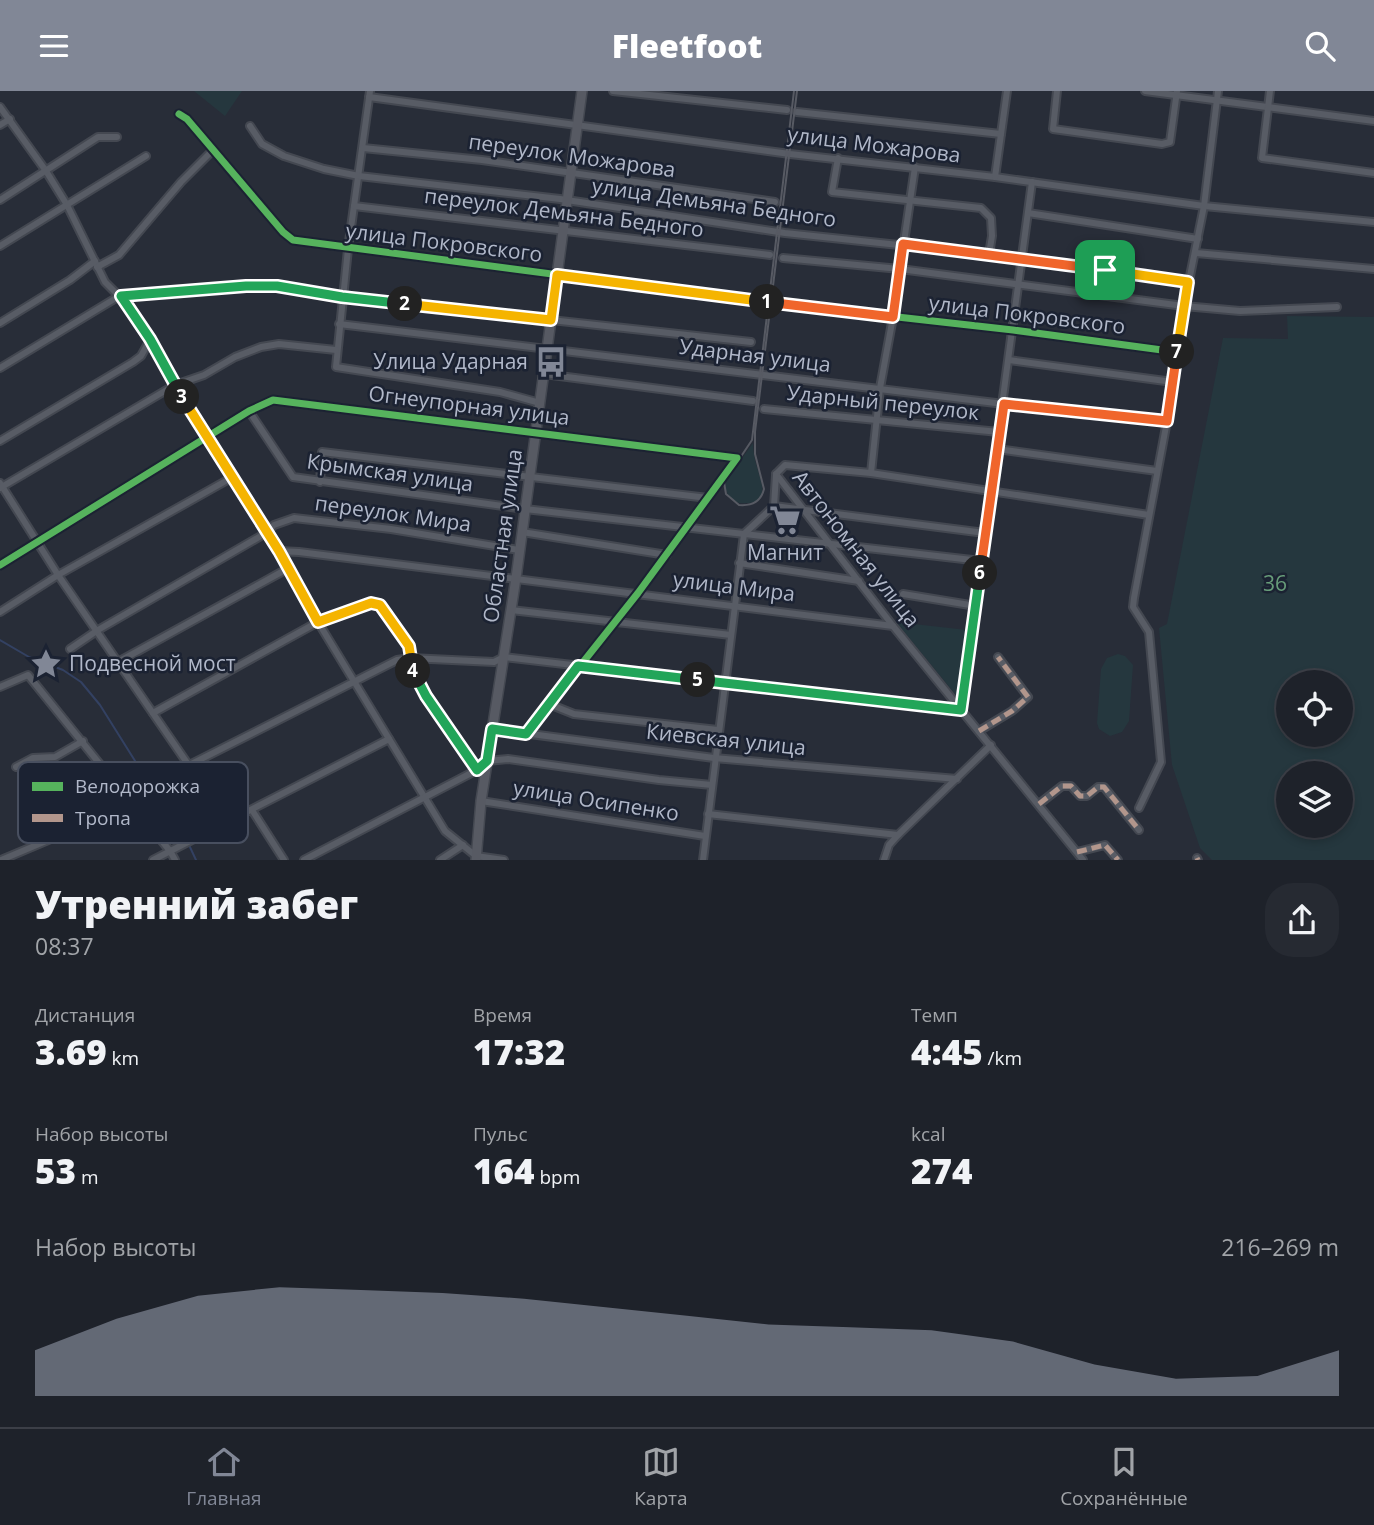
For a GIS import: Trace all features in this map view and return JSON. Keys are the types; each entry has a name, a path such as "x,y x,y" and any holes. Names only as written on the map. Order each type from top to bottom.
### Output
{"main road":[{"name":"Областная улица","path":"476,858 481,801 516,578 582,91"}],"street":[{"path":"613,91 787,110"},
{"path":"995,177 1007,91"},
{"path":"1057,91 1053,129 1162,145 1170,142 1177,93"},
{"path":"1145,91 1177,93 1217,101 1374,121"},
{"path":"1139,808 1161,762 1149,632 1133,607 1167,421 1188,282 1204,206 1218,91"},
{"path":"1270,91 1262,157 1374,173"},
{"name":"улица Можарова","path":"370,94 1204,206 1374,222"},
{"path":"370,94 342,297 336,367 500,392 540,403"},
{"path":"0,107 67,205 105,282 121,296 150,339 175,385 279,551 318,622 445,831 476,858 504,860"},
{"path":"797,112 1001,134"},
{"name":"улица Покровского","path":"179,114 187,119 288,237 300,242 1177,352"},
{"path":"0,125 10,119"},
{"name":"улица Демьяна Бедного","path":"250,126 262,144 284,156 324,169 359,176 568,200 785,233 1023,258 1188,282"},
{"path":"0,199 98,138 117,137"},
{"name":"переулок Можарова","path":"363,148 482,160 775,202"},
{"path":"0,323 96,264 119,255 181,182 212,151"},
{"path":"0,246 146,156"},
{"path":"838,158 832,192 981,208 991,218 989,254"},
{"path":"870,473 880,388 915,167"},
{"path":"195,762 397,660 410,658 494,662 503,657 961,710 1032,182"},
{"name":"переулок Демьяна Бедного","path":"354,207 770,255"},
{"path":"1028,213 1198,239"},
{"path":"1196,253 1374,269"},
{"path":"783,258 900,269 1240,311 1337,307"},
{"path":"0,368 121,296 246,286 277,286 342,297 751,342"},
{"name":"Ударная улица","path":"339,324 1167,421"},
{"path":"0,441 133,362 141,356 150,339"},
{"path":"187,762 58,575 1,485 175,385 204,375 235,357 261,347 279,344 336,350"},
{"path":"1009,360 1173,382"},
{"path":"544,374 753,401"},
{"name":"Огнеупорная улица","path":"0,565 249,411 265,402 277,400 737,458 708,498"},
{"name":"Ударный переулок","path":"764,409 999,432"},
{"name":"Крымская улица","path":"249,411 293,477 525,509 981,561"},
{"name":"Ударный переулок","path":"996,450 1157,471"},
{"path":"320,482 322,452 708,498 638,593 526,734"},
{"path":"776,474 785,465 870,473 1149,516"},
{"name":"Автономная улица","path":"744,534 775,506 776,474"},
{"name":"Автономная улица","path":"776,474 893,626 1083,860"},
{"path":"0,612 58,575 231,478"},
{"path":"775,506 985,533"},
{"name":"переулок Мира","path":"70,649 266,533 274,524 295,518 391,529 519,550"},
{"path":"522,532 667,555"},
{"path":"703,860 744,534"},
{"name":"улица Мира","path":"279,551 734,604 893,626"},
{"path":"739,563 860,581"},
{"path":"118,662 287,569"},
{"path":"903,594 976,606"},
{"path":"153,713 318,622 371,603 380,605 409,646 412,669 426,696 477,770"},
{"path":"511,610 731,635"},
{"path":"979,731 1012,711 1028,697 998,657"},
{"path":"0,687 29,675 100,762"},
{"path":"550,704 574,714 718,730"},
{"name":"Киевская улица","path":"492,729 714,758 957,779"},
{"path":"248,812 389,739"},
{"path":"25,762 33,758 55,757 83,741"},
{"path":"884,860 889,845 898,835 991,745"},
{"path":"304,860 477,770 487,761 508,759 659,781 712,785"},
{"path":"1039,804 1062,786 1071,786 1080,796 1087,796 1098,787 1104,787 1139,830"},
{"name":"улица Осипенко","path":"481,801 705,836"},
{"path":"252,810 284,860"},
{"name":"улица Осипенко","path":"708,814 898,835"},
{"path":"1,860 43,843"},
{"path":"164,843 175,860"},
{"path":"153,860 185,843"},
{"path":"440,860 463,845"},
{"path":"1077,852 1105,845 1118,860"}],"green space":[{"path":"194,91 242,91 225,116"},
{"name":"36","path":"1287,316 1374,317 1374,860 1212,860 1200,848 1172,765 1159,628 1167,624 1223,338 1288,339"},
{"path":"753,443 762,483 761,496 750,503 739,503 727,493 726,483"},
{"path":"896,622 967,630 960,700"},
{"path":"1118,654 1125,656 1133,665 1129,721 1122,732 1110,736 1099,729 1097,723 1101,669 1107,658"}],"waterway":[{"path":"0,640 29,657 63,670 81,682 100,705 136,762"},
{"path":"189,845 196,860"}],"tram line":[{"path":"794,91 752,440 724,482 726,494 739,505 755,502 764,489 755,454 755,432 797,91"}],"marked path":[{"path":"979,731 1012,711 1028,697 998,657"},
{"path":"1039,804 1062,786 1071,786 1080,796 1087,796 1098,787 1104,787 1139,830"},
{"path":"1077,852 1105,845 1118,860"}],"cycle path":[{"path":"179,114 187,119 283,232 293,240 773,303 1177,352"},
{"path":"0,565 249,411 273,400 737,458 638,593 526,734"}],"place":[{"name":"Улица Ударная","path":"551,362"},
{"name":"Магнит","path":"785,520"},
{"name":"Подвесной мост","path":"46,664"}],"route":[{"path":"903,244 1105,270 1188,282 1167,421 1004,404 961,710 578,666 526,734 492,729 487,761 477,770 426,696 412,669 409,646 380,605 371,603 318,622 279,551 231,478 150,339 121,296 277,286 342,297 551,320 557,275 893,317 903,244"}]}
